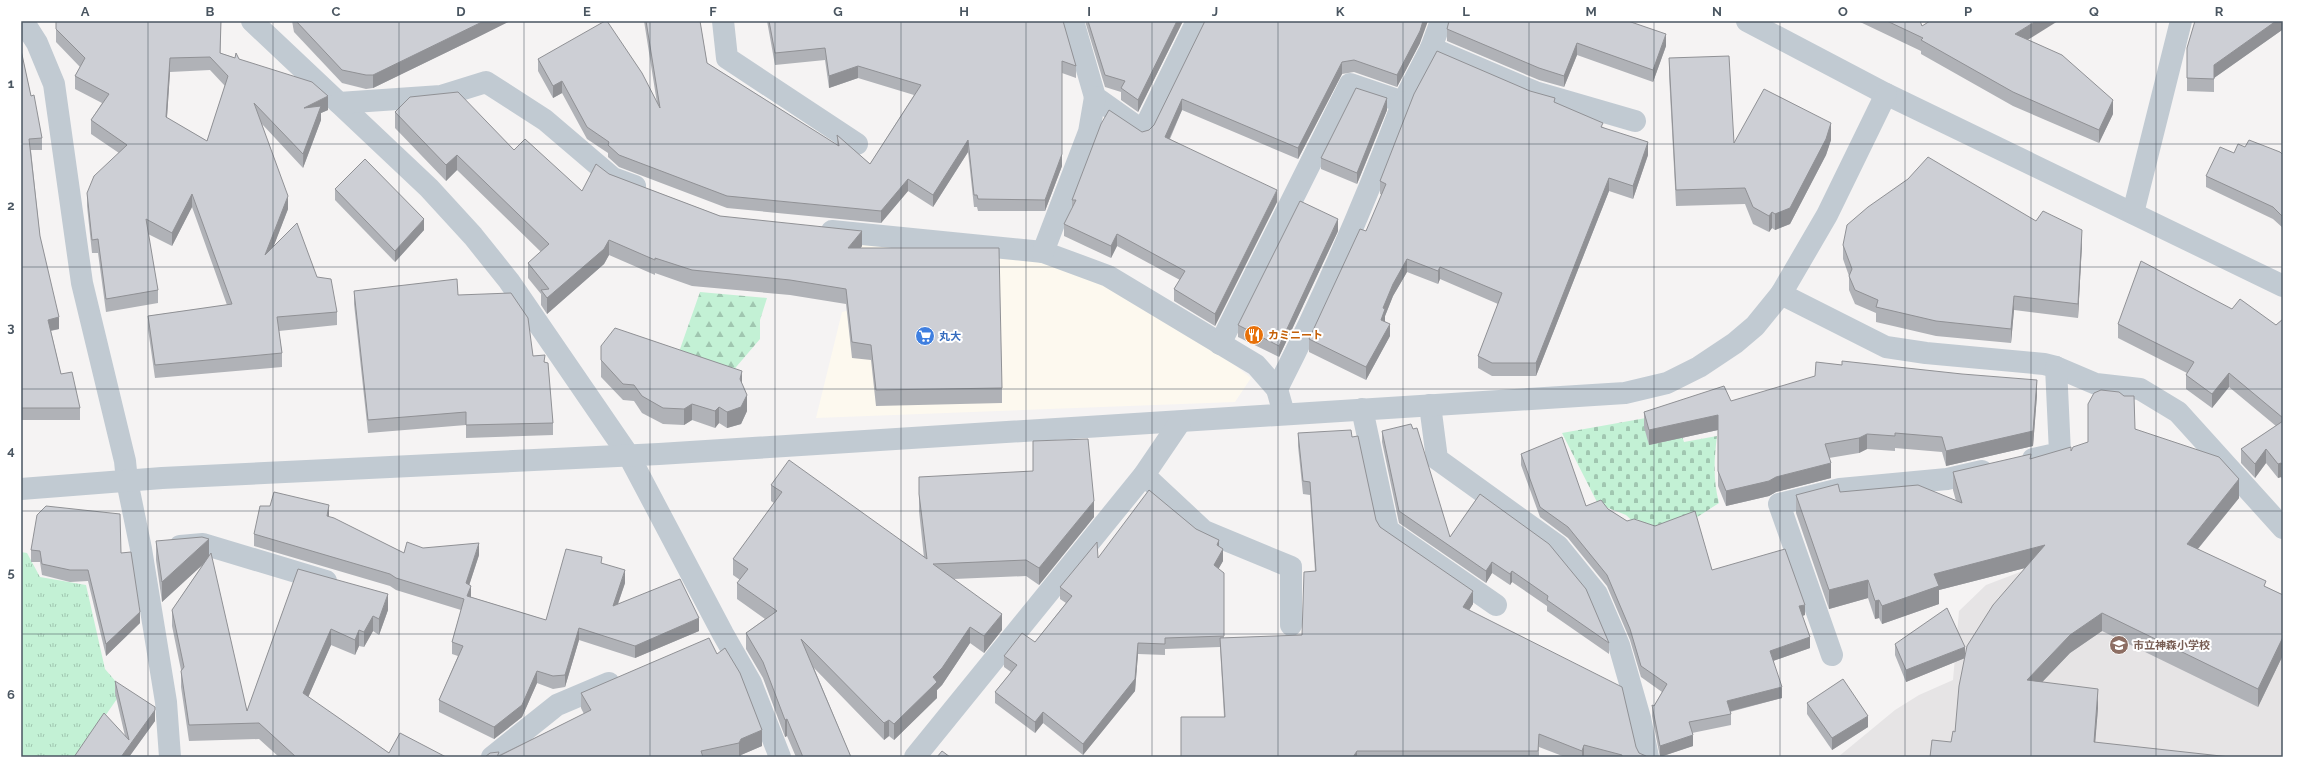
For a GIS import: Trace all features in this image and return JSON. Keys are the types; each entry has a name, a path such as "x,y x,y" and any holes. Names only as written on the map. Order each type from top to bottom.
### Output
{"street":[{"path":"23,21 38,43 54,84 82,283 125,461 127,481 141,548 166,702 170,757"},
{"path":"252,21 428,188 473,236 509,281 629,456 723,634 751,683 780,757"},
{"path":"723,21 727,58 857,144"},
{"path":"1043,252 1089,132 1095,98 1073,21"},
{"path":"1095,98 1143,131 1197,21"},
{"path":"1276,390 1297,349 1378,166 1403,102 1431,48 1441,21"},
{"path":"1746,21 1886,94 2283,286"},
{"path":"2133,213 2181,21"},
{"path":"1431,48 1535,92 1635,121"},
{"path":"339,102 441,96 486,82 545,120 613,178 650,192"},
{"path":"1220,344 1350,84 1403,102"},
{"path":"21,489 127,481 629,456 1625,393 1667,383 1699,367 1735,343 1755,326 1781,294 1827,215 1886,94"},
{"path":"812,229 1043,252 1108,276 1256,366 1276,390 1284,414"},
{"path":"1781,294 1886,347 1926,354 2056,367 2096,384 2140,389 2178,412 2283,528"},
{"path":"1832,655 1779,504 1840,489 1947,480 2060,453 2056,367"},
{"path":"1430,405 1437,459 1558,546 1596,594 1619,645 1640,718 1648,757"},
{"path":"1362,409 1388,530 1496,605"},
{"path":"914,757 1144,475 1180,422"},
{"path":"1144,475 1204,532 1291,567 1291,625"},
{"path":"141,548 202,544 348,587"},
{"path":"701,644 723,634"},
{"path":"492,757 557,705 629,674"}],"shaded area":[{"path":"860,244 1041,261 1110,285 1208,344 1251,378 1235,402 816,418 842,312 849,310"},
{"name":"市立神森小学校","path":"2057,558 2283,604 2283,757 1838,757 1895,710 1919,695 1953,680 1959,611 1986,585"}],"green space":[{"path":"700,292 767,298 760,320 760,339 731,373 679,352"},
{"path":"1674,413 1684,442 1717,436 1715,470 1719,503 1691,521 1641,529 1626,515 1598,504 1562,433"},
{"path":"21,552 27,553 40,577 86,585 105,669 123,690 77,757 21,757"}],"building":[{"path":"56,21 221,21 220,53 235,58 236,53 239,59 312,82 328,96 304,108 321,106 303,154 254,103 288,196 265,255 297,223 317,277 331,279 337,312 277,317 282,353 155,365 148,316 232,304 192,194 172,233 146,219 158,290 106,299 98,239 92,240 87,193 94,176 127,145 91,120 109,94 75,76 85,58 56,29","holes":["210,57 228,76 207,141 166,117 170,58"]},
{"path":"296,21 484,21 373,75 366,75 342,70"},
{"path":"607,21 642,73 660,108 646,21 700,21 707,63 839,146 837,135 870,164 921,85 858,66 829,76 825,48 775,53 769,21 1063,21 1076,66 1062,61 1062,154 1045,200 978,199 977,195 974,195 968,140 933,195 908,179 881,211 727,196 619,155 608,145 609,142 587,127 562,81 553,86 538,59"},
{"path":"1088,21 1177,21 1138,100 1121,88 1125,81 1105,75"},
{"path":"1205,21 1423,21 1420,31 1397,75 1354,60 1342,62 1298,148 1182,99 1165,137 1277,190 1215,314 1174,289 1185,271 1117,234 1111,246 1064,224 1076,200 1072,200 1101,124 1109,110 1142,132 1149,130 1154,125"},
{"path":"1449,21 1628,21 1666,34 1653,70 1577,43 1564,76 1539,68 1447,29"},
{"path":"1887,21 1920,21 1922,26 1930,21 2036,21 2015,34 2062,55 2113,100 2099,130 2013,92 1921,40 1923,38"},
{"path":"2195,21 2276,21 2214,65 2214,79 2187,78 2187,48"},
{"path":"21,50 31,96 34,95 42,138 29,139 40,236 59,317 48,320 61,374 72,372 80,408 21,408"},
{"path":"1437,51 1530,91 1555,98 1554,102 1603,123 1601,127 1648,142 1633,186 1609,178 1536,363 1492,363 1478,356 1502,293 1440,267 1438,271 1407,259 1393,284 1383,308 1385,309 1381,320 1390,324 1366,367 1309,339 1360,229 1366,231 1386,184 1380,181 1414,94"},
{"path":"1729,56 1734,143 1764,89 1831,123 1826,139 1790,208 1775,214 1772,212 1769,216 1753,207 1745,188 1676,190 1669,58"},
{"path":"1356,88 1387,98 1357,173 1321,158"},
{"path":"458,92 514,150 525,139 582,191 596,164 609,174 720,216 862,231 848,248 999,248 1002,388 876,390 871,345 852,342 846,289 790,280 692,270 655,258 655,260 609,240 604,249 547,298 541,290 549,289 528,263 549,244 457,155 446,165 395,112 410,97"},
{"path":"2249,140 2280,152 2283,155 2283,217 2273,207 2206,176 2220,147 2234,153 2238,144 2245,147"},
{"path":"1928,157 2036,221 2043,211 2082,230 2078,304 2014,296 2011,329 1936,321 1876,307 1878,300 1855,290 1849,276 1852,269 1843,245 1847,225 1868,207 1908,179"},
{"path":"365,159 424,219 395,251 335,189"},
{"path":"1300,201 1338,219 1279,346 1238,325"},
{"path":"2141,261 2232,309 2240,299 2276,325 2283,319 2283,418 2229,373 2212,394 2186,375 2194,362 2118,324"},
{"path":"457,279 458,295 511,293 528,318 533,356 545,355 544,362 548,363 553,423 466,425 466,412 368,420 354,291"},
{"path":"615,328 742,371 740,379 747,395 741,407 727,412 719,407 715,411 692,404 684,409 663,408 642,396 634,385 623,384 601,360 601,346"},
{"path":"1842,361 1962,374 2037,380 2033,431 1946,451 1942,437 1895,433 1895,436 1867,434 1859,438 1825,444 1831,463 1776,477 1769,481 1726,491 1718,471 1718,415 1649,430 1644,412 1724,386 1731,401 1815,376 1816,362 1842,365"},
{"path":"2101,390 2119,392 2124,396 2134,396 2135,429 2219,457 2239,479 2187,544 2266,581 2264,586 2283,595 2283,637 2258,689 2102,613 2070,635 2027,680 2098,689 2094,742 2230,757 1930,757 1932,740 1951,742 1953,731 1955,732 1959,686 1967,646 1993,605 2045,545 1934,574 1939,586 1882,606 1879,600 1875,601 1868,580 1829,590 1796,495 1838,484 1840,492 1918,485 1962,503 1953,472 2031,454 2030,459 2071,447 2071,451 2073,447 2088,442 2088,404 2094,393"},
{"path":"2283,421 2283,466 2281,463 2278,464 2266,449 2255,464 2241,449"},
{"path":"1411,424 1413,429 1417,428 1450,537 1480,494 1549,544 1586,589 1609,643 1547,600 1548,596 1512,571 1510,574 1492,562 1486,571 1399,511 1382,431"},
{"path":"1351,430 1352,437 1358,436 1376,520 1380,527 1473,591 1463,607 1622,687 1636,747 1639,753 1646,756 1645,757 1622,757 1622,755 1584,745 1582,751 1539,734 1538,751 1357,751 1353,757 1181,757 1181,717 1225,717 1220,638 1302,635 1304,572 1316,571 1310,482 1303,481 1298,433"},
{"path":"1562,437 1586,506 1601,500 1608,509 1627,521 1634,519 1655,526 1695,511 1712,570 1785,549 1805,605 1799,606 1810,637 1770,651 1782,687 1727,701 1731,714 1689,722 1693,735 1660,746 1652,705 1654,706 1667,684 1641,666 1630,629 1607,575 1568,527 1540,507 1521,454"},
{"path":"1088,439 1094,501 1039,568 1026,560 933,564 1002,614 984,636 970,627 942,668 933,677 937,682 894,724 889,720 884,723 801,639 851,757 803,757 787,719 785,720 763,662 746,633 777,611 737,583 748,569 733,559 782,492 771,485 789,460 927,559 919,494 919,477 1033,471 1033,441"},
{"path":"1149,490 1196,529 1219,540 1217,545 1223,549 1214,565 1224,573 1224,636 1165,638 1165,644 1138,643 1135,679 1083,744 1043,712 1035,722 995,692 1017,665 1004,656 1022,633 1035,642 1072,596 1060,587 1097,542 1098,558"},
{"path":"274,492 329,505 327,516 334,518 404,553 407,542 423,548 479,543 466,583 471,586 467,596 546,620 566,549 602,557 601,563 625,570 613,606 680,579 699,618 635,646 579,628 565,675 553,676 537,671 522,705 494,727 439,700 463,646 452,642 464,599 396,578 390,574 254,534 260,506 270,506"},
{"path":"46,506 120,514 121,553 131,552 140,612 106,644 88,570 70,570 42,564 40,551 31,550 37,515"},
{"path":"202,537 209,539 162,582 156,541"},
{"path":"211,553 247,711 298,569 388,594 379,619 373,616 364,632 359,630 355,640 331,629 303,693 389,753 400,733 446,757 296,757 259,723 189,725 181,671 184,667 172,610"},
{"path":"1947,608 1965,647 1906,670 1895,644"},
{"path":"709,638 717,654 725,648 740,673 762,730 741,739 739,743 701,751 703,757 497,757 591,710 581,693"},
{"path":"1843,679 1868,716 1832,738 1807,703"},
{"path":"115,681 155,707 155,710 121,757 74,757 104,713 129,740"},
{"path":"942,751 950,757 937,757"},
{"path":"499,752 497,757 485,757 490,753"}],"place":[{"name":"カミニート","path":"1254,335"},
{"name":"丸大","path":"925,336"},
{"name":"市立神森小学校","path":"2119,645"}]}
